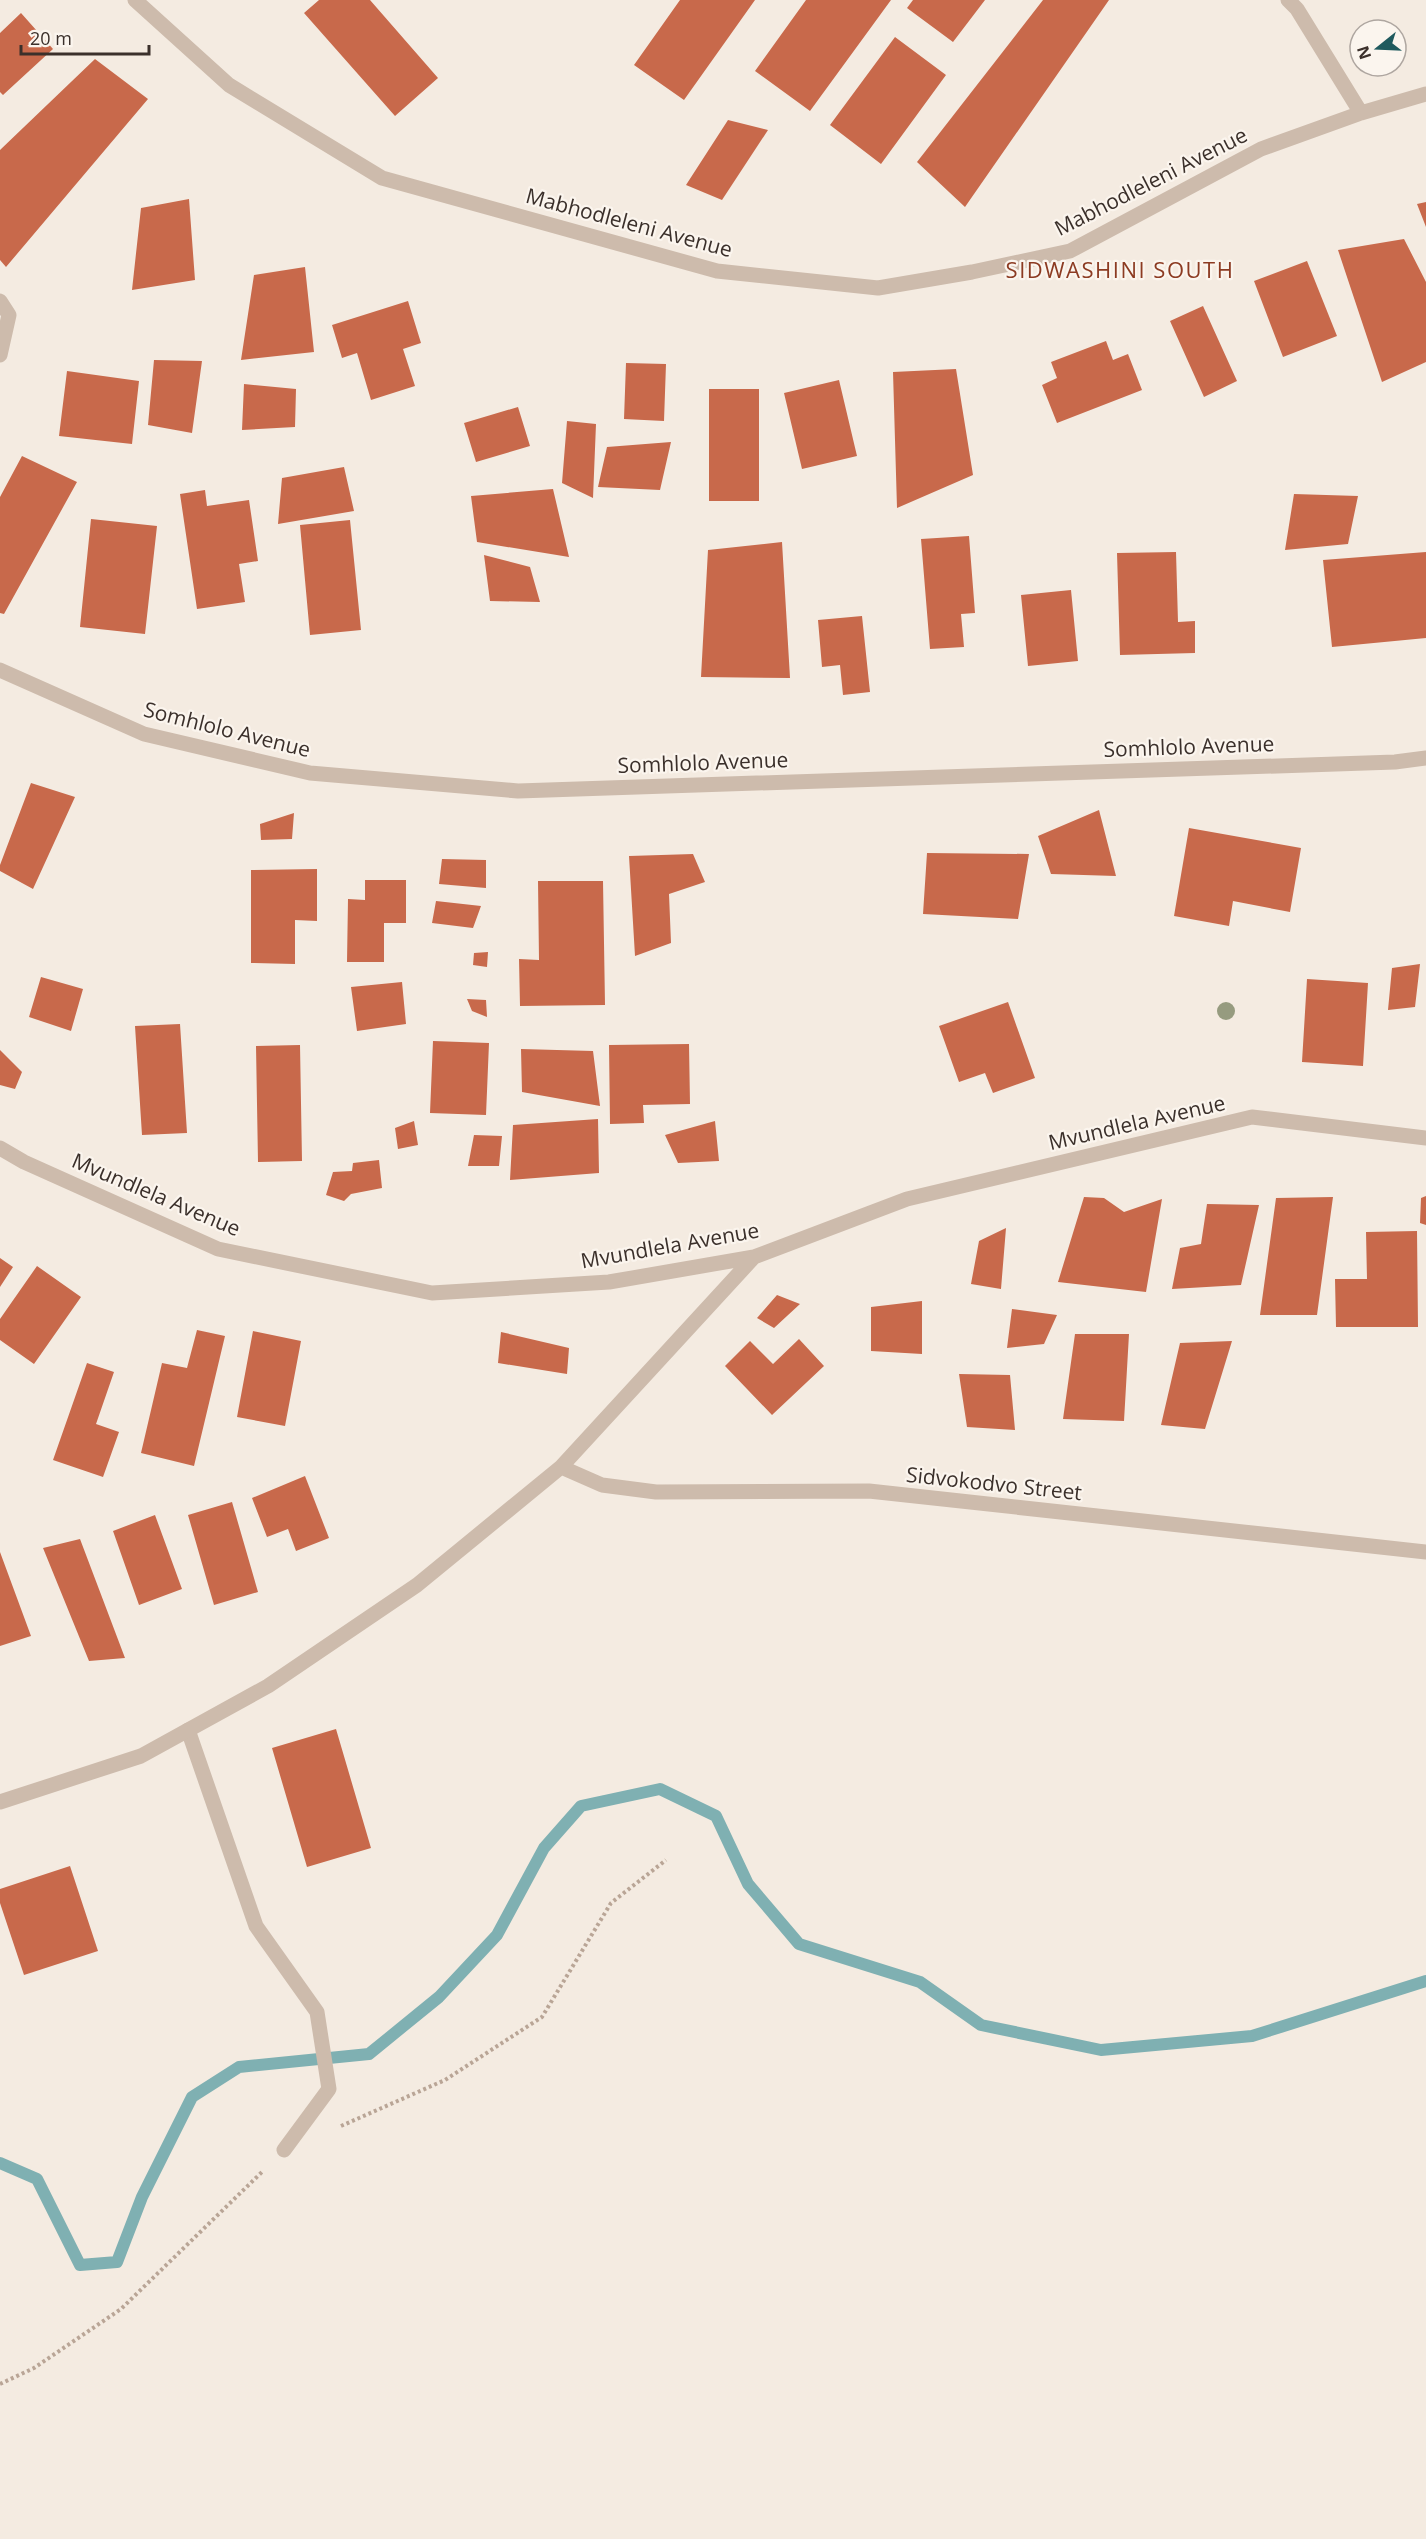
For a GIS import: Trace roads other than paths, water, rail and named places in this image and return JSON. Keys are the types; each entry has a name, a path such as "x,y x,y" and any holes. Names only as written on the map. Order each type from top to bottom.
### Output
{"street":[{"name":"Mabhodleleni Avenue","path":"135,0 229,85 382,178 717,271 878,288 972,272 1070,250 1261,149 1361,113 1426,94"},
{"path":"1288,0 1297,9 1361,113"},
{"path":"0,301 9,315 0,355"},
{"name":"Somhlolo Avenue","path":"0,670 144,734 299,770 518,791 1383,762 1426,758"},
{"name":"Mvundlela Avenue","path":"0,1148 24,1162 218,1249 432,1293 609,1282 754,1257 907,1199 1252,1117 1426,1138"},
{"path":"0,1802 141,1756 268,1686 417,1585 561,1467 754,1257"},
{"name":"Sidvokodvo Street","path":"561,1467 602,1485 656,1492 869,1491 1426,1552"},
{"path":"188,1730 256,1926 317,2012 329,2089 284,2150"}],"waterway":[{"path":"0,2163 37,2179 80,2265 117,2262 142,2197 192,2097 239,2067 369,2054 439,1997 497,1935 544,1848 581,1806 660,1789 716,1816 748,1884 799,1944 920,1982 981,2025 1101,2050 1252,2036 1426,1981"}],"district":[{"name":"SIDWASHINI SOUTH","path":"1120,270"}]}
